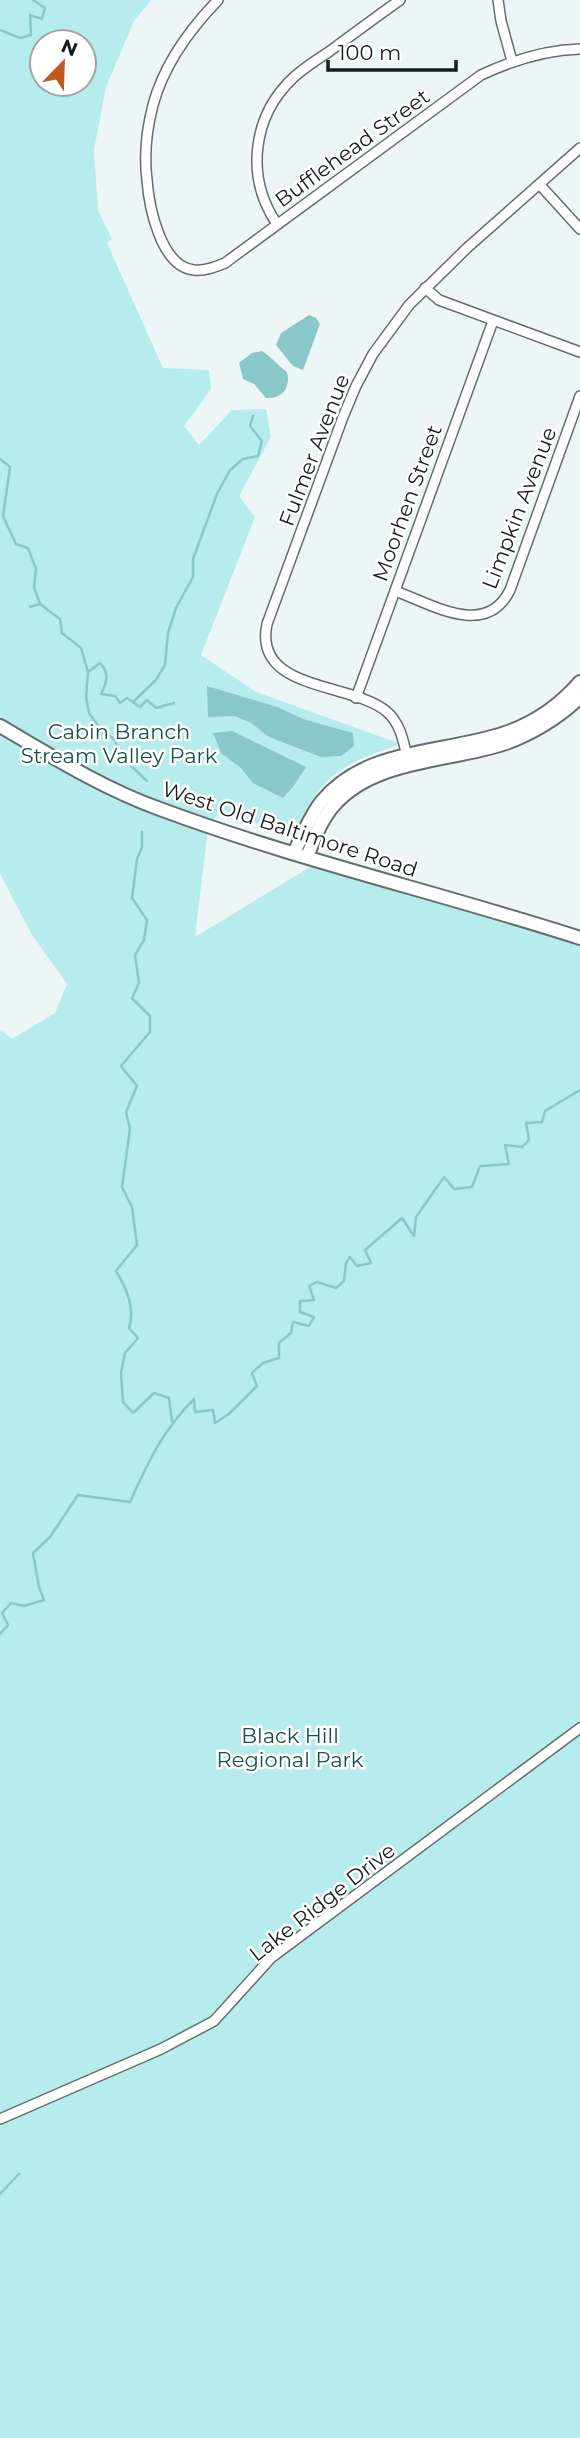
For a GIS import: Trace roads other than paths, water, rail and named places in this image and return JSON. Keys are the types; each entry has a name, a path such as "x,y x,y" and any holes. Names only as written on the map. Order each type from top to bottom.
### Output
{"street":[{"name":"Bufflehead Street","path":"218,0 187,33 168,67 153,104 149,125 146,179 155,220 169,255 179,265 188,269 209,270 225,263 481,75 512,61 541,53 580,49"},
{"path":"277,224 266,205 258,182 257,146 267,114 295,77 400,0"},
{"path":"498,0 512,61"},
{"name":"Fulmer Avenue","path":"408,761 393,718 375,705 291,675 275,665 266,650 264,637 356,386 388,331 425,288 580,148"},
{"path":"540,185 580,229"},
{"path":"425,288 439,300 580,352"},
{"name":"Moorhen Street","path":"356,698 493,321"},
{"name":"Limpkin Avenue","path":"395,591 466,616 488,614 501,604 510,590 580,396"},
{"path":"408,761 505,733 542,715 566,697 580,682"},
{"path":"301,855 310,820 322,802 336,788 365,769 504,744 567,710 580,697"},
{"name":"West Old Baltimore Road","path":"0,726 47,754 158,809 301,855 580,938"},
{"name":"Lake Ridge Drive","path":"0,2119 161,2049 214,2021 271,1958 580,1728"}],"waterway":[{"path":"0,30 20,38 31,35 30,15 42,19 45,8 33,0"},
{"path":"133,702 156,680 165,665 168,633 176,608 193,577 193,559 217,494 230,470 243,459 258,456 262,441 250,426 253,416"},
{"path":"0,459 10,467 3,516 16,544 28,548 36,569 34,587 40,604 60,619 62,633 81,648 88,672 86,697 89,713 104,734 113,738 125,760 147,781"},
{"path":"30,607 40,604"},
{"path":"88,672 100,663 106,678 101,694 115,696 120,703 127,698 140,707 147,700 156,708 174,703"},
{"path":"142,832 142,847 137,859 132,898 147,920 144,940 135,955 139,983 132,998 150,1016 150,1032 121,1066 137,1086 126,1112 130,1129 122,1187 132,1207 137,1245 116,1271 128,1298 131,1313 129,1328 138,1338 125,1353 121,1373 123,1402 133,1413 154,1393 169,1398 172,1421"},
{"path":"0,1634 8,1625 2,1613 11,1603 24,1606 44,1600 33,1553 50,1537 78,1495 130,1502 165,1435 194,1399 195,1412 213,1410 215,1423 229,1414 257,1386 252,1373 263,1363 279,1358 279,1343 291,1333 293,1322 309,1326 314,1317 300,1312 300,1301 314,1300 309,1286 317,1282 336,1288 344,1281 346,1263 350,1257 357,1266 371,1263 365,1250 402,1218 414,1236 416,1217 444,1177 454,1189 472,1187 480,1166 509,1164 505,1145 522,1147 529,1140 526,1123 542,1122 545,1111 580,1090"},
{"path":"0,2194 19,2174"}],"park label":[{"name":"Cabin Branch Stream Valley Park","path":"119,743"},
{"name":"Black Hill Regional Park","path":"290,1747"}]}
